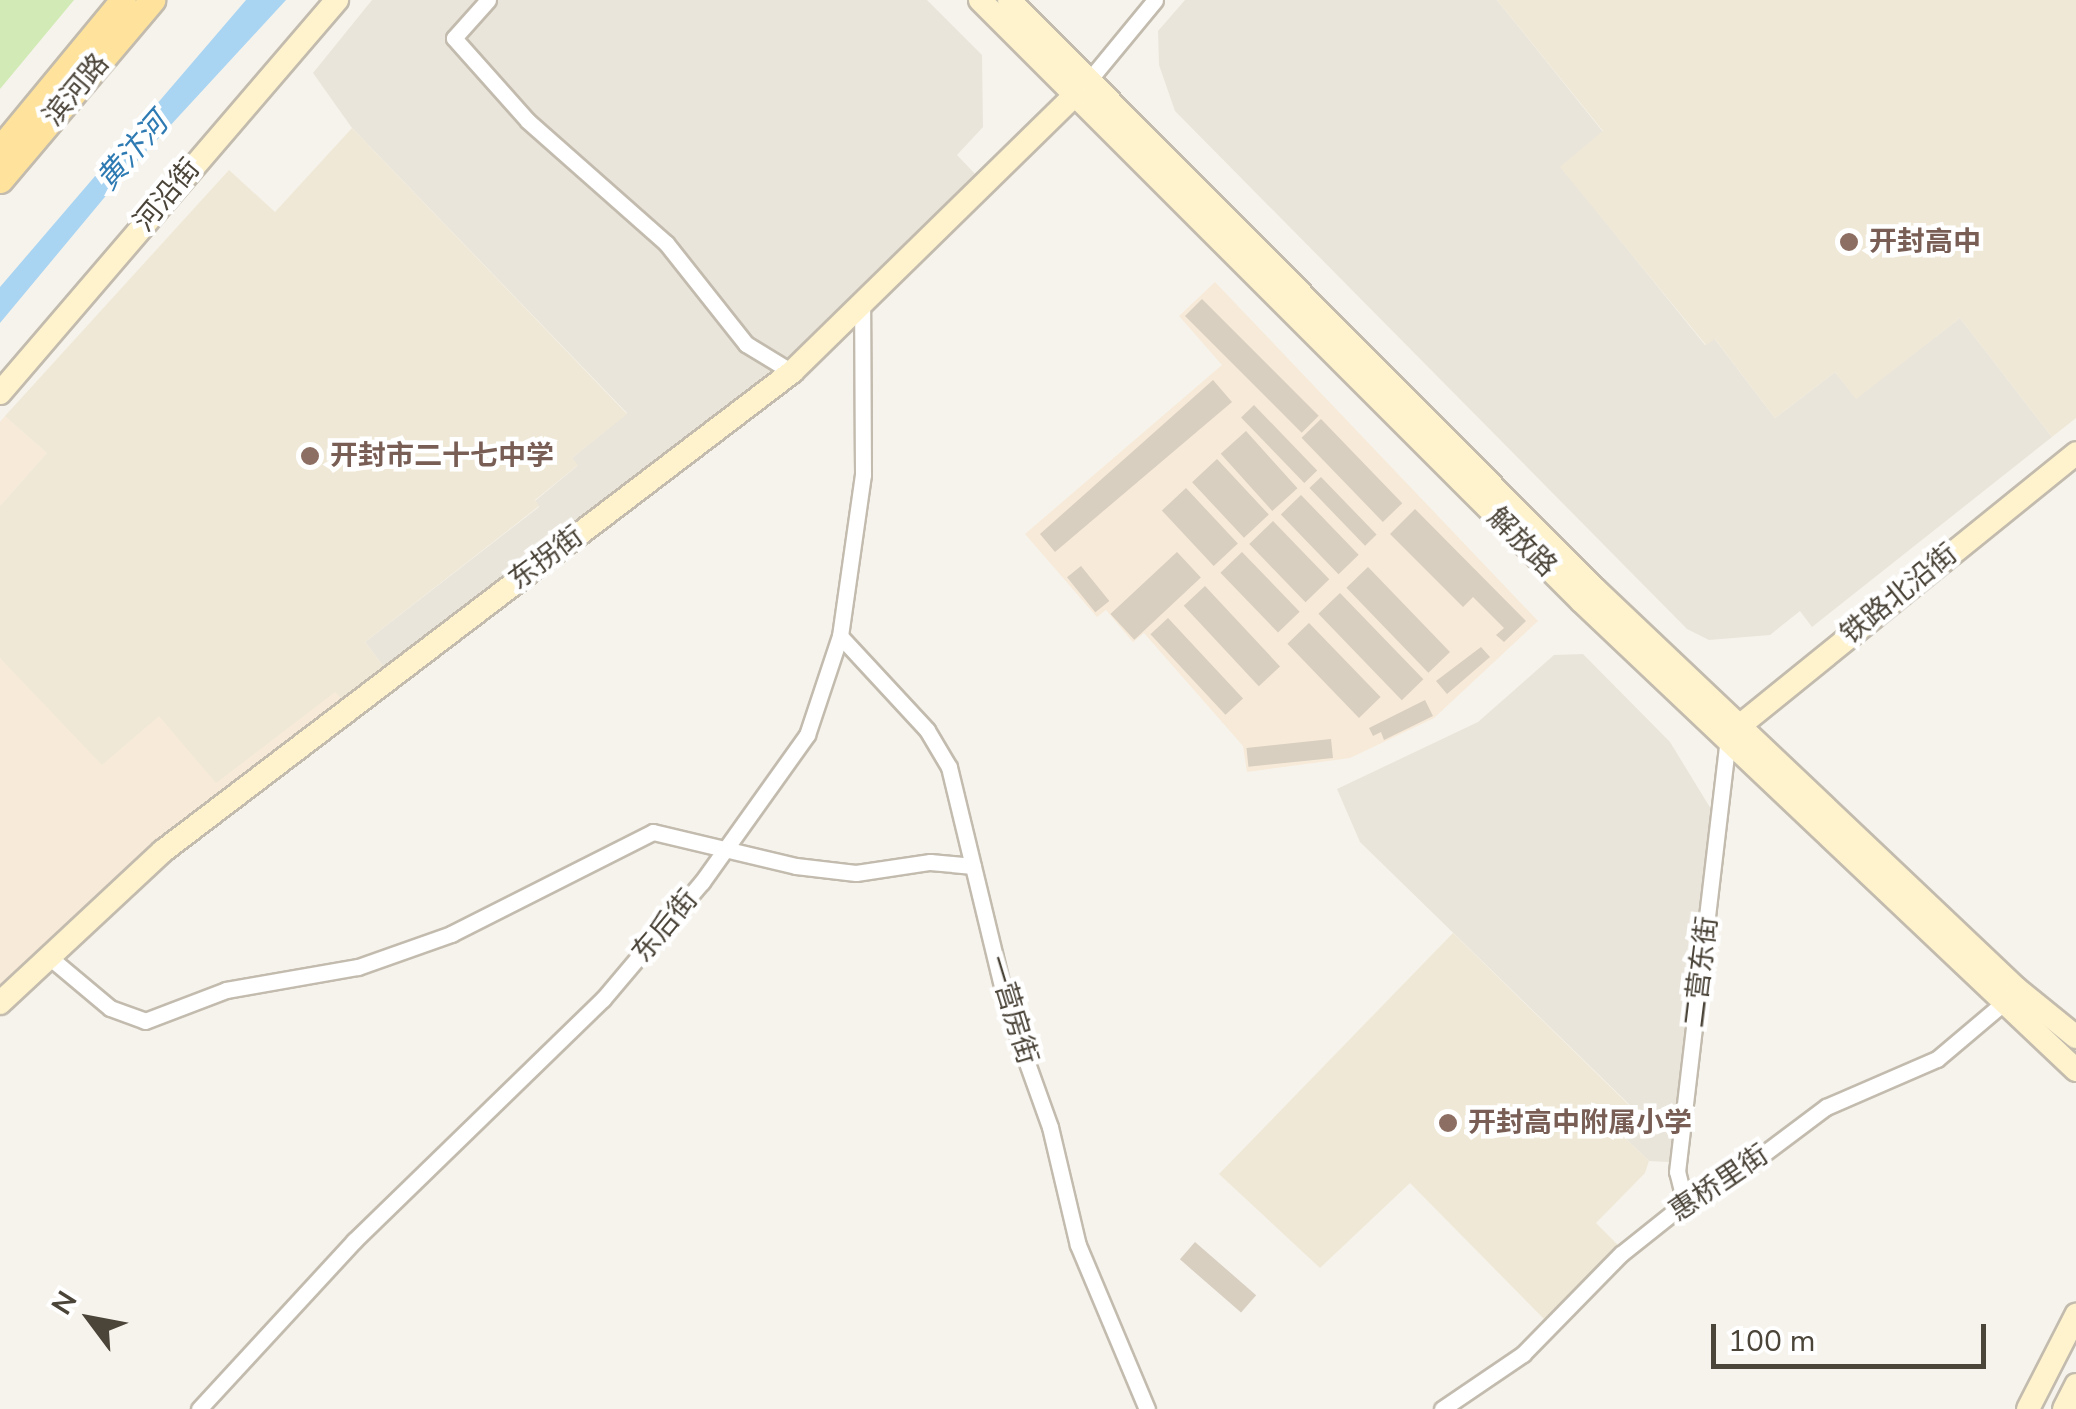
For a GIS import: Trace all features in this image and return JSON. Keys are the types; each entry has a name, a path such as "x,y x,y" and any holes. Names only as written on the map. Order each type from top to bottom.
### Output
{"main road":[{"name":"滨河路","path":"0,148 123,0"},
{"name":"滨河路","path":"0,180 152,0"},
{"name":"河沿街","path":"0,393 337,0"},
{"name":"解放路","path":"980,0 1082,88 2010,997 2076,1070"},
{"name":"解放路","path":"1008,0 1082,88"},
{"name":"东拐街","path":"0,1003 48,956 251,780 792,372 862,308 1082,88"},
{"name":"铁路北沿街","path":"1734,730 2076,452"},
{"name":"解放路","path":"2010,997 2076,1037"},
{"path":"2028,1409 2076,1315"},
{"path":"2064,1409 2076,1385"}],"street":[{"path":"488,0 454,38 528,121 666,244 746,344 792,372"},
{"path":"1082,88 1156,0"},
{"name":"东后街","path":"199,1409 354,1241 603,999 728,848 807,735 840,636 863,475 862,308"},
{"name":"一营房街","path":"840,636 942,754 1078,1246 1146,1409"},
{"name":"二营东街","path":"1685,1203 1676,1172 1734,730"},
{"path":"48,956 124,1017 154,1020 226,990 358,967 451,934 653,832 856,873 930,862 973,866"},
{"name":"惠桥里街","path":"1442,1409 1522,1354 1621,1254 1685,1203 1730,1180 1826,1108 1937,1059 2010,997"}],"shaded area":[{"path":"372,0 927,0 982,55 983,127 957,155 978,177 803,358 384,667 365,642 539,507 535,501 577,466 572,458 627,413 352,128 313,73"},
{"path":"1185,0 1497,0 1603,132 1561,167 1705,345 1714,338 1775,418 1835,372 1856,398 1960,318 2052,437 1812,627 1800,611 1770,635 1709,640 1687,629 1175,111 1159,65 1158,31"},
{"name":"开封高中","path":"1497,0 2076,0 2076,418 2052,437 1960,318 1856,399 1835,372 1775,418 1715,339 1706,345 1560,167 1603,131"},
{"name":"开封市二十七中学","path":"352,128 627,414 572,458 578,465 535,500 539,506 365,642 384,667 343,700 335,692 216,783 159,716 102,765 0,658 0,506 47,453 5,416 229,170 275,212"},
{"path":"1215,282 1538,621 1434,718 1350,758 1247,772 1243,746 1144,633 1133,642 1106,610 1097,617 1025,534 1222,365 1179,316"},
{"path":"5,416 47,453 0,506 0,422"},
{"path":"1583,654 1670,742 1711,809 1669,1162 1649,1161 1624,1137 1634,1109 1360,842 1337,789 1478,722 1554,655"},
{"path":"0,658 46,700 159,716 336,692 343,700 0,994"},
{"name":"开封高中附属小学","path":"1453,933 1634,1110 1624,1137 1649,1161 1645,1173 1596,1223 1619,1246 1544,1319 1410,1183 1320,1268 1219,1174"}],"green space":[{"path":"0,0 74,0 0,89"}],"water":[{"name":"黄汴河","path":"246,0 286,0 109,192 0,323 0,287"}],"building":[{"path":"1202,299 1319,416 1302,433 1185,316"},
{"path":"1213,380 1232,402 1055,552 1040,534"},
{"path":"1254,405 1317,470 1304,483 1241,418"},
{"path":"1321,419 1402,503 1383,522 1302,438"},
{"path":"1246,431 1298,488 1272,511 1221,454"},
{"path":"1217,459 1269,515 1244,538 1192,482"},
{"path":"1321,477 1377,535 1365,546 1309,488"},
{"path":"1186,488 1238,544 1214,566 1162,511"},
{"path":"1301,495 1359,555 1339,574 1281,514"},
{"path":"1415,509 1526,621 1504,642 1496,635 1504,628 1473,597 1463,607 1390,534"},
{"path":"1273,521 1329,579 1306,602 1249,544"},
{"path":"1177,552 1201,578 1134,640 1110,614"},
{"path":"1242,552 1300,612 1278,633 1220,573"},
{"path":"1081,566 1109,601 1095,612 1067,577"},
{"path":"1368,567 1450,652 1428,673 1346,588"},
{"path":"1205,586 1280,666 1259,686 1184,606"},
{"path":"1340,593 1423,679 1402,700 1318,614"},
{"path":"1168,618 1243,698 1225,715 1150,634"},
{"path":"1309,623 1381,697 1359,718 1287,644"},
{"path":"1481,647 1490,657 1447,694 1436,681"},
{"path":"1425,700 1433,716 1384,740 1381,732 1373,736 1369,728"},
{"path":"1331,739 1333,758 1248,767 1246,748"},
{"path":"1195,1242 1256,1295 1241,1312 1180,1259"}],"place":[{"name":"开封高中","path":"1849,242"},
{"name":"开封市二十七中学","path":"310,456"},
{"name":"开封高中附属小学","path":"1448,1123"}]}
